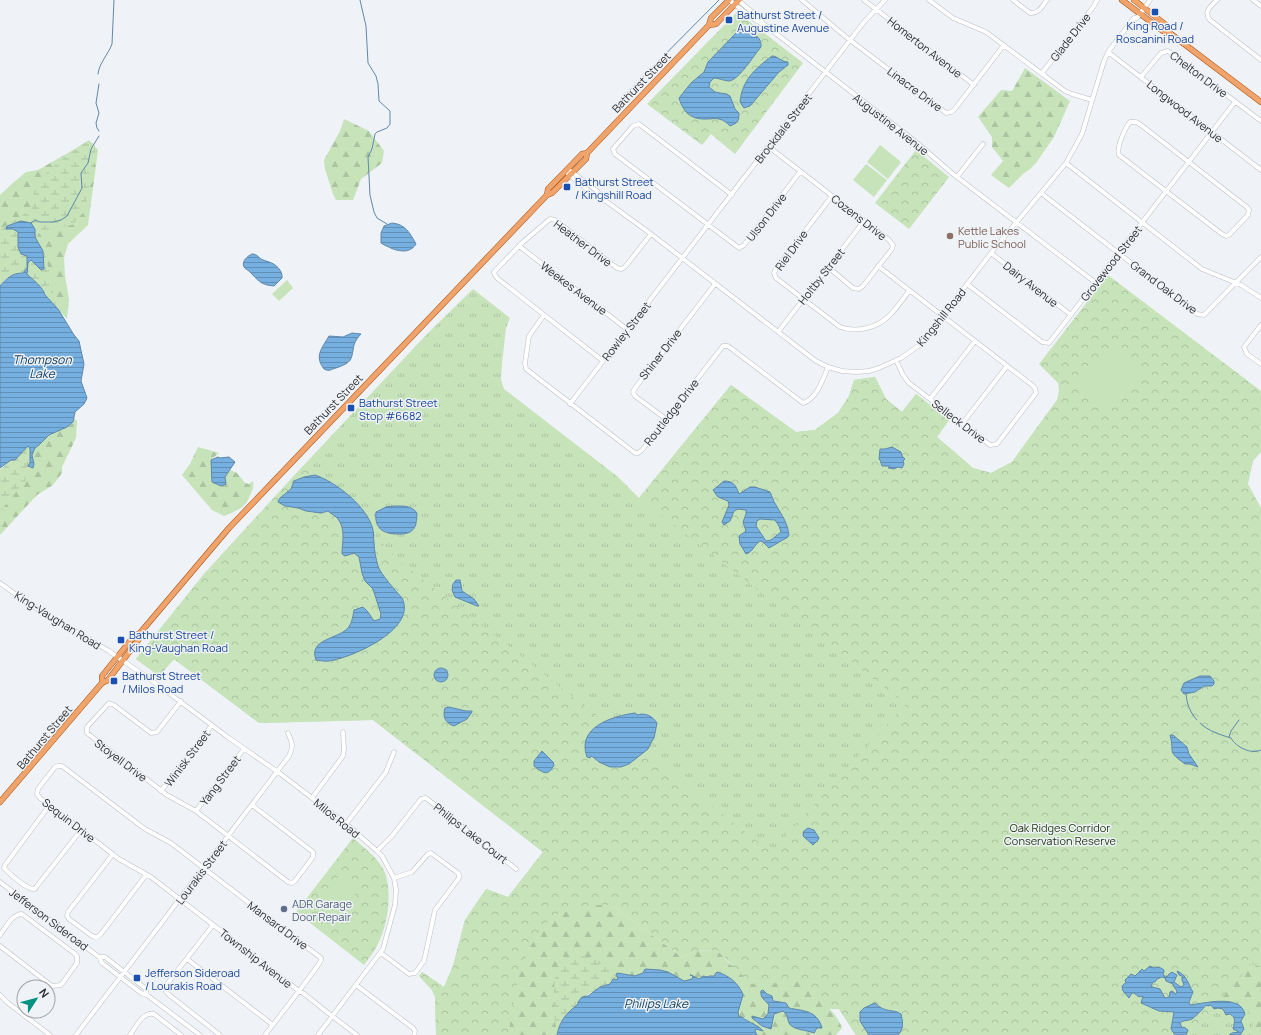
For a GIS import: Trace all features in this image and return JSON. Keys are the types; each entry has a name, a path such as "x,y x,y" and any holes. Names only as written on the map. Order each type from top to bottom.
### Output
{"main road":[{"name":"Bathurst Street","path":"102,683 102,676 134,636 140,633 229,528 547,195 548,189 586,159 587,153 709,25 711,18 729,0"},
{"path":"1122,0 1163,31 1171,34 1261,102"},
{"path":"1134,0 1166,25 1171,34"},
{"name":"Bathurst Street","path":"709,25 716,24 737,1"},
{"name":"Bathurst Street","path":"0,802 102,683 108,680 139,639 140,633"}],"street":[{"name":"Augustine Avenue","path":"729,0 737,1 755,20 765,26 916,142 957,177 1096,283"},
{"path":"802,0 851,40"},
{"name":"Homerton Avenue","path":"864,0 974,85"},
{"name":"Brockdale Street","path":"682,259 864,22 885,0"},
{"path":"930,0 953,18 986,32 1068,92 1092,100"},
{"path":"1013,0 1030,13 1033,13 1038,11 1047,0"},
{"name":"Glade Drive","path":"1042,73 1094,6 1097,0"},
{"name":"Kingshill Road","path":"569,172 594,194 650,234 811,358 828,368 842,371 862,372 879,368 912,351 921,344 991,253 1066,163 1079,140 1100,70 1108,52 1150,0"},
{"path":"1217,0 1207,12 1207,17 1261,60"},
{"path":"1253,0 1261,6"},
{"name":"Linacre Drive","path":"851,40 946,113 954,110 1004,45"},
{"name":"Chelton Drive","path":"1142,77 1161,53 1168,51 1261,121"},
{"name":"Longwood Avenue","path":"1108,52 1261,170"},
{"name":"Grovewood Street","path":"967,284 1042,342 1046,344 1049,343 1236,102"},
{"path":"1130,122 1136,122 1246,206 1249,210 1248,215 1229,235 1224,235 1166,192 1118,154 1118,149 1130,122"},
{"path":"708,226 614,154 613,149 616,144 635,125 641,125 732,195"},
{"path":"957,177 983,144"},
{"name":"Cozens Drive","path":"769,147 889,240 892,245 892,248 862,287 858,289 828,267"},
{"path":"1066,163 1202,269 1236,282 1261,298"},
{"name":"Ulson Drive","path":"708,226 737,247 742,247 800,172"},
{"name":"Grand Oak Drive","path":"1041,193 1197,314 1204,314 1261,257"},
{"name":"Riel Drive","path":"803,299 776,278 774,273 832,196"},
{"name":"Heather Drive","path":"604,361 494,276 496,270 545,222 552,219 617,268 622,269 650,234"},
{"name":"Holtby Street","path":"778,332 864,221"},
{"name":"Weekes Avenue","path":"519,246 628,330"},
{"name":"Dairy Avenue","path":"991,253 1071,315"},
{"name":"Rowley Street","path":"570,404 682,259"},
{"name":"Selleck Drive","path":"878,266 1035,388 1036,393 995,445 988,444 906,380 896,360"},
{"name":"Shiner Drive","path":"666,419 635,396 633,392 715,284"},
{"path":"803,299 840,326 849,330 858,330 886,318 893,312 909,291"},
{"name":"Routledge Drive","path":"544,315 529,336 525,365 528,371 635,453 642,450 723,346 728,346 803,403 808,401 816,392 828,368"},
{"path":"1261,325 1244,347 1247,354 1261,364"},
{"path":"930,400 975,341"},
{"path":"962,424 1007,366"},
{"name":"King-Vaughan Road","path":"0,583 29,604 123,661"},
{"name":"Milos Road","path":"123,661 278,772 346,824 377,851 386,863 394,878 396,890 395,905 388,935 381,953 318,1035"},
{"name":"Stoyell Drive","path":"180,701 154,734 112,704 106,705 86,730 89,735 161,791 196,811 288,882 295,881 313,857 314,852 252,805"},
{"name":"Winisk Street","path":"161,791 212,725"},
{"path":"312,798 343,756 343,732"},
{"name":"Lourakis Street","path":"76,1035 278,772 293,748 292,740 288,733"},
{"name":"Yang Street","path":"196,811 244,749"},
{"path":"346,824 386,772 394,752"},
{"name":"Sequin Drive","path":"180,899 146,875 127,864 49,806 38,796 37,791 56,767 60,765 145,829 171,843 204,868"},
{"name":"Philips Lake Court","path":"377,851 392,836 421,799 426,798 516,869"},
{"path":"49,806 4,868 29,888 35,888 37,886 81,830"},
{"path":"381,953 409,974 415,974 424,960 436,910 459,878 459,875 458,872 431,853 412,872 394,878"},
{"path":"113,854 68,912 67,916 69,919 92,936 98,937 101,934 146,875"},
{"name":"Mansard Drive","path":"204,868 320,958 321,960 319,964 299,991"},
{"name":"Jefferson Sideroad","path":"0,882 99,957 102,962 120,977 141,993 147,995 200,1035"},
{"name":"Township Avenue","path":"180,899 357,1035"},
{"path":"0,935 15,915 22,914 74,953 77,956 78,963 61,985 52,986 0,946"},
{"path":"213,925 167,984 165,990 220,1035"},
{"name":"Jefferson Sideroad","path":"99,957 105,957 145,988 147,995"},
{"path":"187,959 273,1025"},
{"path":"356,985 413,1028 415,1031 414,1035"},
{"path":"265,1035 299,991"},
{"path":"0,995 8,1003 50,1035"},
{"path":"130,1035 145,1015 151,1013 181,1035"}],"green space":[{"path":"737,12 803,63 735,154 711,134 702,145 647,104"},
{"path":"1025,68 1070,101 1054,137 1036,163 1009,188 991,175 1003,161 992,147 992,137 978,117 1001,90 1012,91"},
{"path":"344,119 369,131 384,151 382,163 361,179 353,200 336,200 325,169 324,160 340,131"},
{"path":"89,140 95,146 95,159 91,173 85,211 72,225 41,231 38,234 46,257 56,306 31,280 20,273 7,277 0,288 0,230 32,208 34,191 39,181 45,174"},
{"path":"87,142 92,143 98,150 88,225 68,244 64,258 69,299 67,319 31,280 20,273 7,277 0,288 0,195 26,172 38,170"},
{"path":"880,145 901,162 888,179 867,162"},
{"path":"916,150 949,177 909,229 875,203"},
{"path":"866,164 887,180 874,197 853,180"},
{"name":"Oak Ridges Corridor Conservation Reserve","path":"1108,275 1261,391 1261,452 1253,461 1248,484 1261,508 1261,957 1257,955 1192,1035 856,1035 839,1009 830,1009 797,981 751,984 717,950 695,951 682,957 611,905 594,905 553,915 531,945 520,971 514,997 509,1031 512,1035 436,1035 435,997 432,990 419,976 422,972 444,987 453,966 465,920 486,889 508,897 543,852 373,720 259,723 174,659 159,676 136,659 204,574 303,466 402,563 771,852 906,704 639,498 731,385 796,432 815,430 838,413 849,396 854,380 875,377 886,399 902,412 916,394 949,420 937,437 973,468 991,473 1012,462 1057,400 1059,390 1058,383 1039,364"},
{"path":"287,280 293,288 279,301 272,294"},
{"name":"Oak Ridges Corridor Conservation Reserve","path":"473,289 510,318 506,328 502,363 501,380 504,389 618,477 639,498 731,385 796,432 815,430 838,413 849,396 854,380 875,377 886,399 902,412 916,394 949,420 937,437 973,468 991,473 1012,462 1057,400 1261,620 1261,1035 856,1035 839,1009 610,904 514,1035 436,1035 435,997 432,990 419,976 422,972 444,987 453,966 465,920 486,889 508,897 543,852 373,720 259,723 174,659 159,676 136,659 204,574 427,334"},
{"path":"1116,342 1144,369 1103,411 1076,384"},
{"path":"73,417 77,421 76,438 62,467 62,473 53,485 37,495 0,535 0,470 11,458 25,447 37,445 47,434 67,427 73,423"},
{"path":"26,447 27,462 25,481 0,512 0,470 11,458"},
{"path":"198,447 219,453 213,458 213,461 227,471 230,470 237,473 245,483 249,484 253,481 253,487 249,498 241,508 224,516 212,510 182,475 190,464"},
{"path":"353,838 369,851 382,867 386,875 389,895 387,916 382,936 364,965 296,912"},
{"path":"340,875 358,891 332,920 315,904"},
{"path":"594,905 611,905 682,957 695,951 717,950 731,965 784,983 797,981 829,1008 839,1021 842,1028 836,1035 756,1035 751,1025 745,1018 737,1018 691,982 617,984 589,993 574,1012 560,1023 560,1035 512,1035 509,1031 514,997 520,971 531,945 553,915"},
{"path":"578,955 592,958 602,965 621,974 638,979 589,993 574,1012 560,1023 559,1035 557,1035 554,1002 554,984 556,975 558,968 565,958"},
{"path":"1251,964 1261,967 1261,1035 1249,1035 1254,1018 1240,1005 1219,1002 1219,977 1240,979"}],"water":[{"path":"737,32 750,33 757,36 761,42 761,47 746,67 733,80 729,81 714,78 710,82 709,87 715,92 730,96 735,109 739,113 738,121 730,126 719,119 701,119 688,114 679,98 691,83 704,72 708,62"},
{"path":"772,56 788,62 788,65 779,72 750,106 744,108 740,102 743,87 755,70"},
{"name":"Thompson Lake","path":"21,221 31,223 35,229 35,237 43,251 44,269 41,270 31,260 28,263 27,274 40,286 45,295 58,309 79,341 84,364 81,381 87,398 84,404 75,412 73,422 67,427 49,435 35,448 32,455 34,464 33,468 28,466 30,463 30,449 28,446 15,460 11,460 0,468 0,286 10,276 23,273 27,268 27,256 21,254 18,247 18,232 13,229 6,229 7,226"},
{"path":"392,223 404,227 416,244 413,248 399,251 381,243 381,233 384,226"},
{"path":"252,254 274,264 280,270 282,278 274,286 262,283 244,268 244,261"},
{"path":"352,333 361,334 354,344 350,360 342,366 330,370 324,369 319,356 329,336 343,337"},
{"path":"892,447 901,452 905,459 903,461 904,464 902,468 898,467 894,469 888,468 890,466 882,466 879,459 880,449"},
{"path":"218,457 229,457 235,462 225,477 226,484 221,486 212,482 211,460"},
{"path":"315,475 341,489 358,504 365,513 373,530 378,566 385,578 402,598 404,609 401,620 382,638 370,646 330,661 316,660 316,648 325,640 343,632 348,628 354,610 363,607 374,621 380,619 381,614 373,589 365,581 359,557 354,553 345,556 342,554 343,532 337,518 328,511 321,513 306,511 285,506 278,502 280,498 291,489 294,481"},
{"path":"724,481 734,484 739,494 750,487 755,487 770,492 786,522 789,535 788,537 769,548 760,541 750,552 746,554 740,544 739,536 746,531 743,522 746,510 738,509 734,511 730,521 724,525 722,522 729,505 728,501 718,497 713,490","holes":["760,519 775,520 781,532 771,540 766,541 756,526 757,521"]},
{"path":"404,506 415,510 417,513 416,523 413,530 402,534 392,534 380,529 376,522 376,512 386,507"},
{"path":"456,580 460,580 462,591 474,599 479,606 455,597 452,590 453,584"},
{"path":"438,668 444,668 448,672 448,678 444,682 438,682 434,678 434,672"},
{"path":"1200,676 1210,676 1214,681 1214,684 1212,686 1204,686 1195,692 1184,694 1181,690 1184,683"},
{"path":"449,707 472,712 467,719 454,726 447,722 444,717 445,708"},
{"path":"635,713 638,715 644,714 649,716 657,723 654,738 648,749 629,764 621,767 610,767 591,756 590,758 587,757 585,747 587,738 592,731 607,720"},
{"path":"1170,735 1173,735 1187,747 1189,754 1198,767 1185,764 1173,754"},
{"path":"542,751 554,765 550,771 545,773 534,766 534,761"},
{"path":"808,828 814,830 819,838 813,845 803,836 804,831"},
{"path":"1150,966 1154,968 1159,967 1164,970 1163,974 1165,977 1172,972 1177,975 1174,982 1181,987 1184,985 1182,976 1179,975 1177,971 1183,975 1193,992 1189,1002 1190,1005 1222,1001 1237,1004 1242,1008 1245,1014 1241,1021 1244,1029 1240,1035 1229,1035 1239,1032 1233,1029 1234,1017 1230,1014 1226,1015 1223,1009 1214,1009 1211,1005 1206,1005 1192,1019 1180,1023 1182,1028 1184,1027 1188,1030 1186,1035 1175,1035 1171,1029 1174,1012 1159,1011 1141,1003 1143,996 1139,997 1132,993 1129,998 1123,991 1122,986 1126,983 1125,980 1131,974 1135,976 1142,969 1144,971","holes":["1162,977 1165,978 1166,981 1173,984 1177,991 1176,994 1172,991 1170,992 1169,997 1165,998 1160,989 1151,986 1157,979"]},
{"name":"Philips Lake","path":"645,969 668,972 684,981 692,979 693,976 699,979 703,976 715,976 717,972 725,975 736,983 743,995 738,1012 739,1017 742,1017 763,1031 756,1029 755,1031 757,1035 557,1035 564,1018 578,1004 582,997 588,996 600,987 610,984 613,979 617,980 617,973 635,976 643,973"},
{"path":"763,990 772,996 773,1001 786,1003 789,1008 809,1012 817,1018 822,1028 817,1028 814,1033 793,1027 789,1023 787,1015 783,1011 774,1014 771,1029 762,1026 752,1018 752,1016 763,1019 768,1014 769,1005 761,995 761,991"},
{"path":"875,1003 882,1009 895,1011 901,1014 902,1025 898,1035 869,1035 860,1021 860,1012 864,1008"}],"waterway":[{"path":"98,74 100,66 112,44 114,0"},
{"path":"360,0 366,26 368,63 376,76 379,101 390,111 390,124 387,128 375,134 372,149 368,157 370,195 374,212 377,218 387,224"},
{"path":"621,99 719,0"},
{"path":"99,84 96,103 99,113 96,123 99,131"},
{"path":"31,223 35,220 40,222 53,222 61,220 67,216 82,188 81,173 88,163 91,149 99,136"},
{"path":"1186,694 1189,708 1197,720"},
{"path":"1229,737 1231,731 1239,720"},
{"path":"1200,723 1219,734 1231,738 1236,744 1248,751 1253,752 1261,750"}],"place":[{"name":"King Road / Roscanini Road","path":"1155,12"},
{"name":"Bathurst Street / Augustine Avenue","path":"729,20"},
{"name":"Bathurst Street / Kingshill Road","path":"567,187"},
{"name":"Kettle Lakes Public School","path":"950,236"},
{"name":"Bathurst Street Stop #6682","path":"351,408"},
{"name":"Bathurst Street / King-Vaughan Road","path":"121,640"},
{"name":"Bathurst Street / Milos Road","path":"114,681"},
{"name":"ADR Garage Door Repair","path":"284,909"},
{"name":"Jefferson Sideroad / Lourakis Road","path":"137,978"}]}
